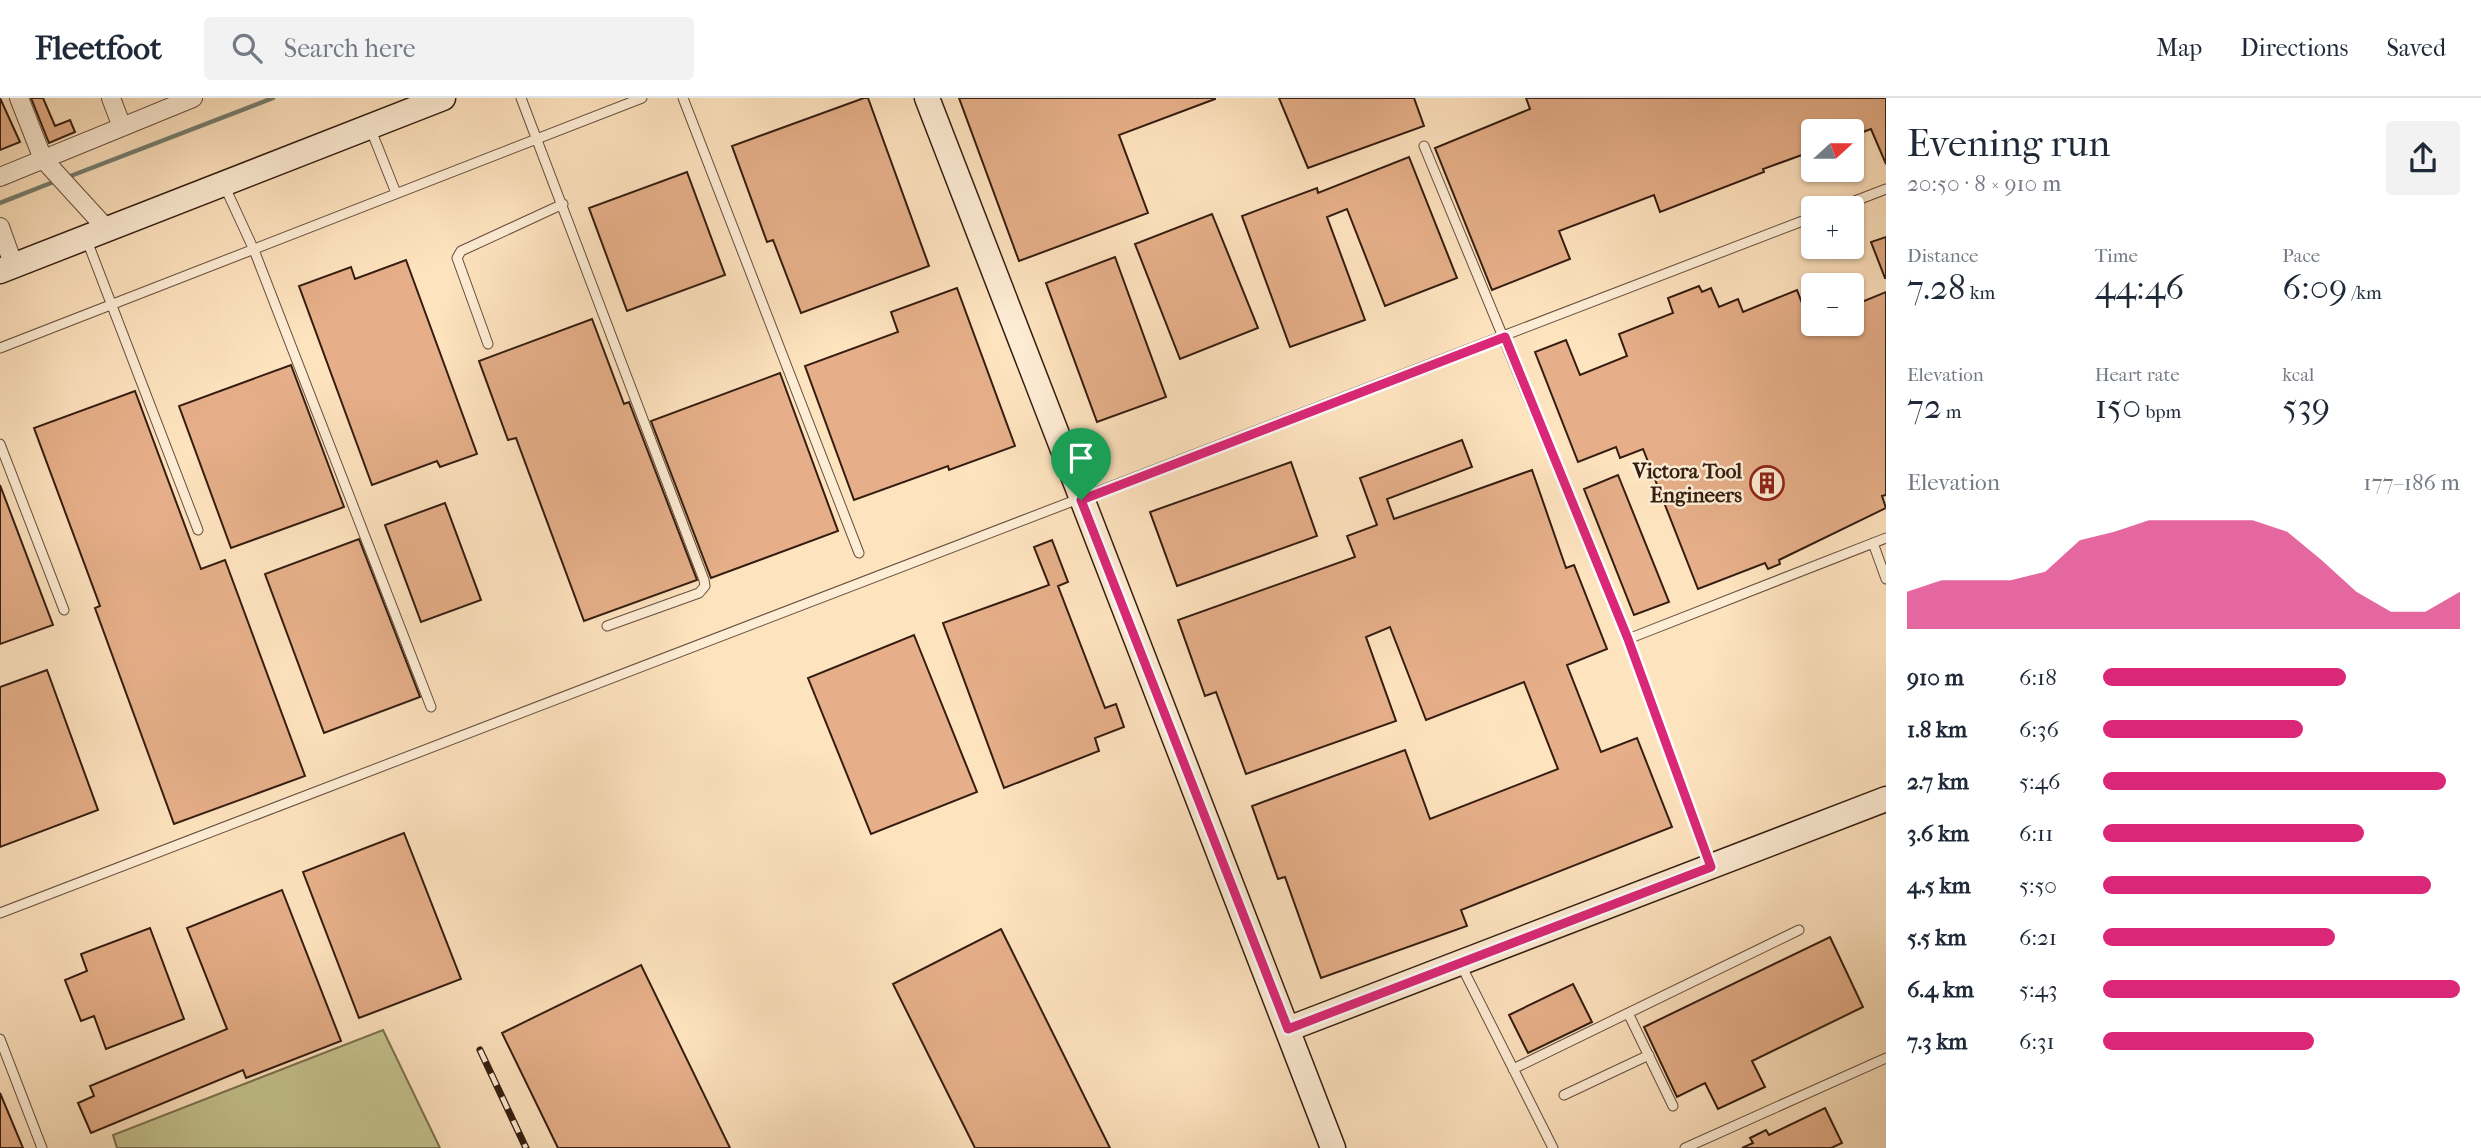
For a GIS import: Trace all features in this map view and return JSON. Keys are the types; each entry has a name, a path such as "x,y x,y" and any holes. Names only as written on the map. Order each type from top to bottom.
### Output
{"street":[{"path":"19,98 54,171 96,232"},
{"path":"111,98 122,127"},
{"path":"927,98 1333,1148"},
{"path":"0,177 54,171 122,127 187,99"},
{"path":"0,227 7,268 433,100"},
{"path":"1288,1029 1886,799"}],"lane":[{"path":"521,98 705,586 699,593 607,626"},
{"path":"0,348 642,98"},
{"path":"683,98 859,553"},
{"path":"370,127 396,193"},
{"path":"1423,146 1505,337 1628,639 1711,867"},
{"path":"223,184 254,250 431,708"},
{"path":"1864,197 1886,189"},
{"path":"488,344 457,258 461,251 563,204"},
{"path":"0,913 450,738 1081,500 1801,222"},
{"path":"96,232 111,304 198,530"},
{"path":"0,444 64,610"},
{"path":"1628,639 1886,538"},
{"path":"1873,543 1886,579"},
{"path":"1513,1069 1799,930"},
{"path":"1460,964 1553,1148"},
{"path":"1628,1013 1673,1106"},
{"path":"0,1040 42,1148"},
{"path":"1564,1095 1649,1055"},
{"path":"1685,1148 1886,1058"}],"shaded area":[{"path":"383,1030 440,1148 117,1148 113,1135"}],"building":[{"path":"0,98 20,142 0,150"},
{"path":"31,98 43,98 55,126 70,120 75,132 49,143"},
{"path":"868,98 929,266 801,313 773,240 767,242 732,146"},
{"path":"959,98 1215,99 1119,135 1148,213 1019,261"},
{"path":"1279,98 1414,98 1424,126 1308,168"},
{"path":"1526,98 1886,98 1886,164 1871,129 1864,132 1864,119 1801,119 1801,155 1660,212 1654,195 1559,231 1570,259 1492,290 1435,148 1530,109"},
{"path":"1409,157 1457,278 1385,306 1347,209 1327,217 1365,320 1290,347 1242,216 1317,188 1318,193"},
{"path":"687,172 725,275 627,311 589,208"},
{"path":"1212,214 1258,328 1180,359 1135,244"},
{"path":"1886,237 1886,278 1885,278 1871,242"},
{"path":"1115,257 1166,397 1097,422 1046,283"},
{"path":"406,260 477,454 440,467 437,461 372,485 299,286 351,267 355,279"},
{"path":"1699,286 1702,292 1711,288 1719,307 1738,299 1743,312 1797,290 1801,300 1801,336 1864,336 1864,301 1886,292 1886,495 1882,496 1886,508 1779,560 1780,564 1768,569 1765,563 1698,589 1643,449 1620,458 1616,447 1578,462 1535,352 1566,340 1580,375 1627,356 1619,334 1673,313 1668,298"},
{"path":"957,288 1015,446 949,470 948,466 854,500 805,366 898,332 891,312"},
{"path":"592,319 624,404 629,402 697,580 584,621 516,438 508,440 479,361"},
{"path":"291,365 344,507 231,548 179,406"},
{"path":"780,373 838,531 711,578 651,421"},
{"path":"135,391 201,569 225,560 305,776 174,824 95,608 100,606 34,428"},
{"path":"1462,440 1472,467 1387,499 1394,519 1532,470 1566,568 1574,565 1607,649 1567,665 1601,752 1637,738 1672,827 1461,910 1467,926 1321,978 1285,877 1278,879 1252,806 1405,750 1430,819 1558,769 1524,682 1426,720 1390,627 1366,637 1396,721 1246,774 1216,692 1205,696 1178,620 1355,557 1347,536 1377,525 1360,478"},
{"path":"1291,462 1317,536 1177,586 1150,512"},
{"path":"1618,475 1669,602 1634,615 1584,489"},
{"path":"0,485 53,625 0,644"},
{"path":"445,503 481,600 421,622 385,525"},
{"path":"359,539 420,697 324,733 265,574"},
{"path":"1052,540 1068,582 1058,586 1105,708 1116,704 1124,727 1095,738 1099,751 1004,788 943,623 1049,585 1034,547"},
{"path":"914,635 977,792 871,834 808,678"},
{"path":"47,670 98,810 0,847 0,687"},
{"path":"404,833 461,979 359,1018 303,872"},
{"path":"282,890 341,1041 246,1078 243,1070 91,1133 78,1103 94,1096 90,1086 227,1029 187,928"},
{"path":"150,928 184,1019 106,1049 94,1016 81,1021 65,980 87,971 81,954"},
{"path":"1001,929 1110,1148 975,1148 893,984"},
{"path":"1830,937 1863,1007 1752,1061 1765,1087 1718,1109 1705,1083 1677,1097 1644,1027"},
{"path":"641,965 730,1148 558,1148 502,1033"},
{"path":"1573,984 1592,1022 1528,1053 1509,1015"},
{"path":"0,1093 23,1148 0,1148"},
{"path":"1825,1108 1842,1143 1831,1148 1742,1148 1753,1143 1750,1138 1766,1130 1769,1135"}],"waterway":[{"path":"68,177 273,98"},
{"path":"0,203 56,181"}],"railway":[{"path":"480,1050 526,1148"}],"place":[{"name":"Victora Tool Engineers","path":"1767,483"}],"route":[{"path":"1505,337 1628,639 1711,867 1288,1029 1081,500 1505,337"}]}
